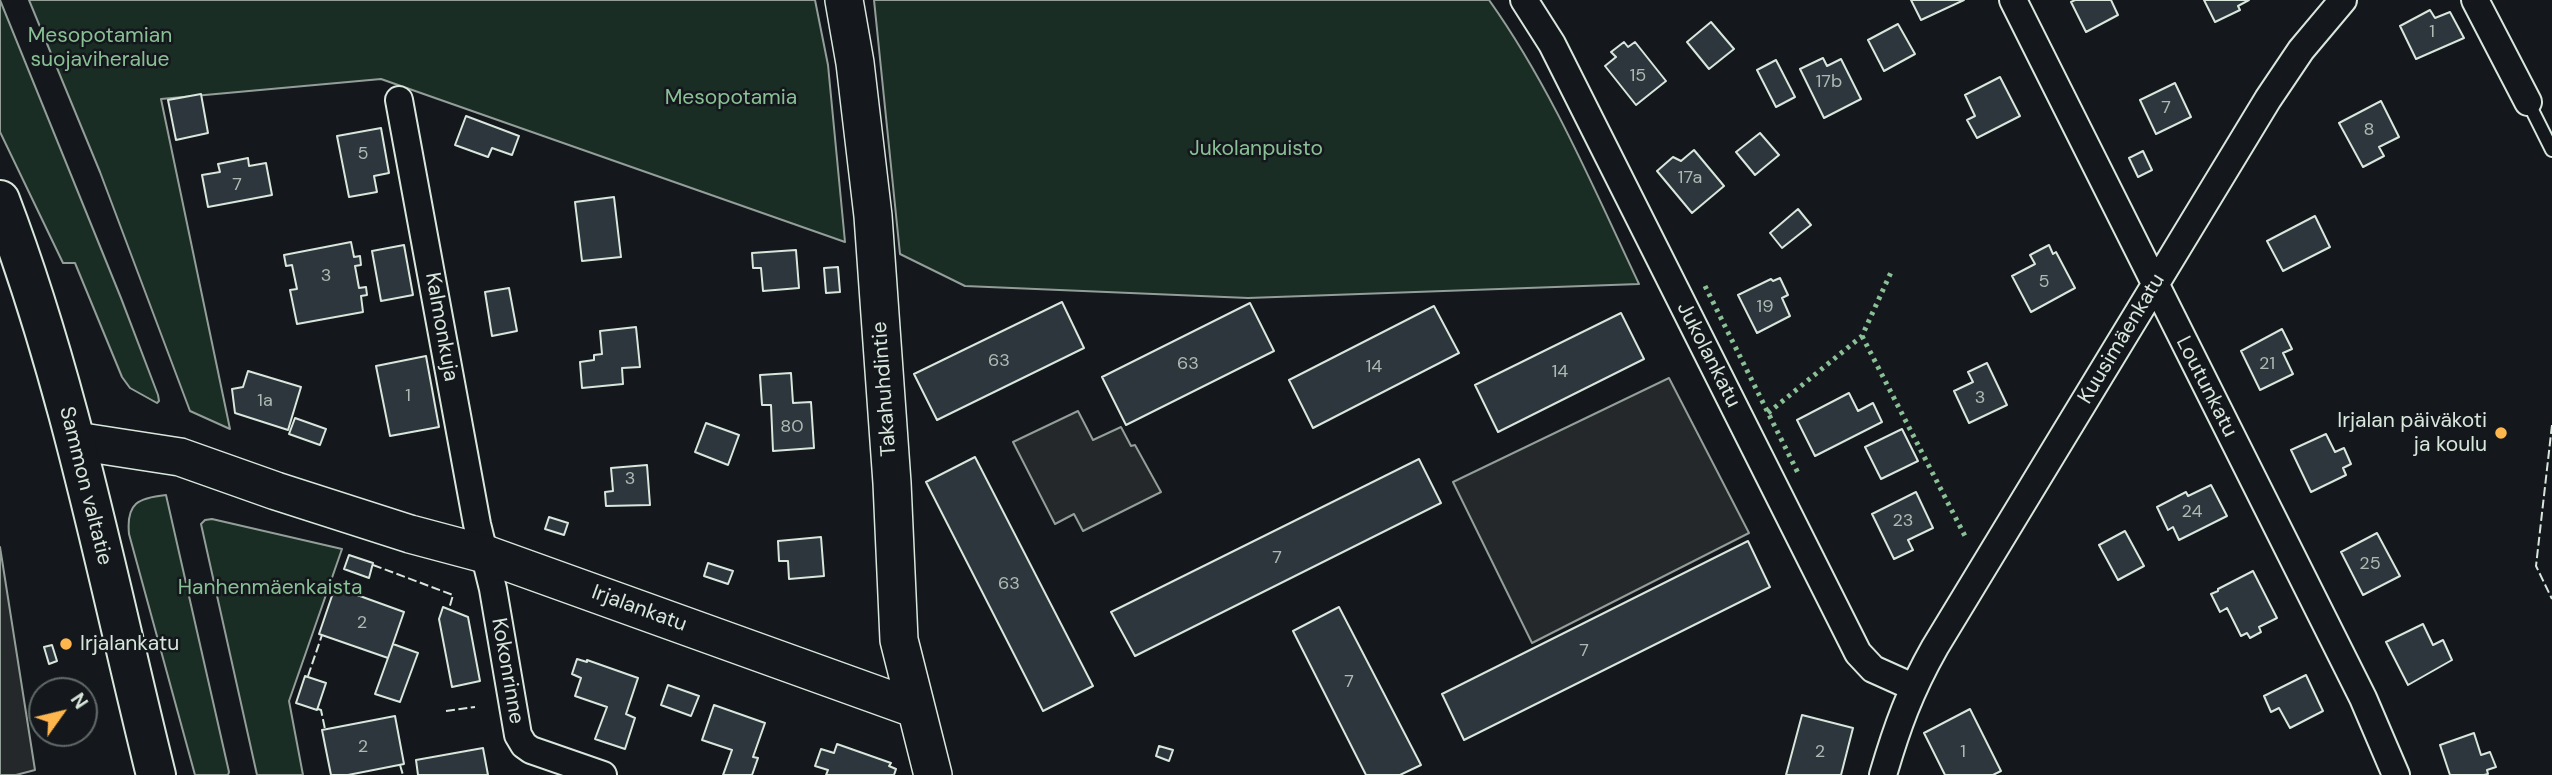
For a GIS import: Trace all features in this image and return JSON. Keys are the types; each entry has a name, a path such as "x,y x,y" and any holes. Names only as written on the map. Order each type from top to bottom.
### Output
{"main road":[{"name":"Sammon valtatie","path":"0,200 36,301 76,441 156,775"}],"street":[{"name":"Takahuhdintie","path":"844,0 855,63 873,216 892,483 899,640 933,775"},
{"name":"Jukolankatu","path":"1524,0 1552,44 1858,653 1873,669 1913,687"},
{"name":"Loutunkatu","path":"2013,0 2363,698 2396,775"},
{"name":"Kuusimäenkatu","path":"1883,775 1898,723 1913,687 2268,99 2301,50 2343,0"},
{"path":"2475,0 2528,102"},
{"name":"Kalmonkuja","path":"399,100 472,497 485,554"},
{"name":"Irjalankatu","path":"76,441 180,457 316,504 485,554 916,709"},
{"name":"Kokonrinne","path":"485,554 518,735 531,750 603,775"}],"lane":[{"path":"2528,102 2552,150"}],"green space":[{"path":"0,0 121,298 158,395 157,403 130,388 122,377 75,263 63,263 0,132"},
{"name":"Mesopotamia","path":"29,0 815,0 828,65 845,242 381,79 161,99 230,429 190,411 100,172"},
{"name":"Jukolanpuisto","path":"874,0 1489,0 1552,103 1639,284 1248,298 965,286 900,254"},
{"path":"166,495 228,775 195,775 129,534 130,515 136,504 141,500"},
{"name":"Hanhenmäenkaista","path":"212,519 342,549 289,701 303,775 257,775 201,524"}],"shaded area":[{"path":"1669,378 1749,533 1532,643 1453,482"},
{"path":"1078,411 1093,440 1121,427 1131,446 1135,445 1161,492 1083,531 1074,514 1055,524 1013,442"},
{"path":"0,547 28,725 28,747 31,747 35,770 16,775 0,775"}],"building":[{"path":"1911,0 1964,0 1921,20"},
{"path":"2111,0 2118,15 2086,32 2071,2"},
{"path":"2204,0 2249,0 2238,6 2240,10 2215,22"},
{"path":"2430,10 2435,18 2450,12 2464,38 2416,59 2400,26"},
{"path":"1711,22 1734,49 1709,69 1687,42"},
{"path":"1898,24 1915,54 1884,71 1868,40"},
{"path":"1624,42 1628,47 1635,42 1666,81 1636,105 1605,66 1616,57 1611,52"},
{"path":"1823,58 1827,66 1841,59 1861,99 1824,118 1800,69"},
{"path":"1776,60 1795,97 1776,107 1757,70"},
{"path":"2000,77 2020,116 1977,138 1967,120 1975,116 1965,95"},
{"path":"2175,83 2191,117 2156,134 2140,100"},
{"path":"201,94 208,133 176,140 168,100"},
{"path":"2381,101 2399,137 2379,147 2384,156 2363,167 2339,123"},
{"path":"466,116 519,136 512,155 492,148 488,157 455,145"},
{"path":"381,128 389,173 374,176 377,192 349,197 337,136"},
{"path":"1760,133 1779,155 1755,175 1736,152"},
{"path":"1694,150 1724,186 1692,213 1657,171 1673,157 1681,161"},
{"path":"2143,151 2152,170 2138,177 2129,158"},
{"path":"248,158 249,166 266,163 272,195 208,207 202,175 220,172 218,164"},
{"path":"614,197 621,257 582,261 575,202"},
{"path":"1798,209 1811,225 1782,248 1770,233"},
{"path":"2315,216 2330,247 2283,271 2267,241"},
{"path":"351,242 354,257 360,256 361,265 355,266 359,288 366,287 367,295 361,296 363,312 297,324 290,290 297,289 292,265 286,266 284,255"},
{"path":"404,245 413,295 381,301 372,251"},
{"path":"2049,245 2053,254 2056,252 2075,288 2031,312 2012,276 2035,264 2030,255"},
{"path":"796,250 799,288 763,291 761,268 753,268 752,253"},
{"path":"838,267 840,292 826,293 824,268"},
{"path":"1780,278 1788,295 1782,298 1790,316 1757,333 1738,295 1771,279 1773,281"},
{"path":"509,288 517,331 492,336 485,292"},
{"path":"1062,302 1084,348 937,420 914,374"},
{"path":"1250,303 1274,351 1126,425 1102,377"},
{"path":"1434,306 1459,353 1313,428 1289,380"},
{"path":"1621,313 1644,359 1498,432 1475,385"},
{"path":"636,327 640,367 622,368 623,384 582,388 580,362 594,360 594,355 602,354 600,331"},
{"path":"2282,329 2292,349 2283,353 2293,374 2260,390 2241,351"},
{"path":"426,356 439,427 390,436 376,366"},
{"path":"1987,363 2007,405 1969,423 1954,391 1973,382 1968,372"},
{"path":"248,371 301,387 288,430 235,413 232,389 243,387"},
{"path":"791,373 793,403 811,402 814,448 773,451 771,405 762,405 760,375"},
{"path":"1849,393 1858,411 1873,403 1882,422 1815,456 1797,420"},
{"path":"295,418 326,429 320,445 289,434"},
{"path":"706,423 739,435 728,465 695,452"},
{"path":"1902,429 1918,461 1881,479 1865,447"},
{"path":"2326,434 2335,452 2344,448 2351,464 2343,468 2346,475 2311,492 2291,450"},
{"path":"975,457 1093,686 1043,711 926,482"},
{"path":"1419,459 1441,503 1135,656 1111,612"},
{"path":"647,465 650,505 606,506 605,492 613,491 611,468"},
{"path":"2211,485 2227,516 2179,540 2173,527 2168,530 2157,507 2186,492 2188,496"},
{"path":"1916,492 1933,528 1908,540 1913,550 1894,559 1872,514"},
{"path":"549,517 568,523 564,535 545,529"},
{"path":"2125,531 2144,566 2118,580 2099,545"},
{"path":"2377,533 2400,576 2363,595 2341,552"},
{"path":"821,537 824,576 789,579 788,561 779,561 778,541"},
{"path":"1748,541 1770,587 1464,740 1442,694"},
{"path":"349,555 373,563 369,578 344,569"},
{"path":"708,563 733,571 728,584 704,576"},
{"path":"2253,571 2277,618 2259,627 2261,632 2250,638 2247,633 2241,636 2227,608 2220,612 2211,594"},
{"path":"335,587 404,612 388,658 319,634"},
{"path":"443,607 468,617 480,681 452,687 439,619"},
{"path":"1339,607 1421,765 1400,775 1366,775 1293,631"},
{"path":"2423,624 2433,645 2443,640 2452,660 2408,685 2386,642"},
{"path":"393,644 418,653 400,702 375,694"},
{"path":"52,645 57,661 49,664 44,647"},
{"path":"577,659 638,678 626,714 635,718 625,749 595,739 607,707 575,696 581,678 572,674"},
{"path":"2306,675 2323,711 2290,728 2279,708 2271,712 2264,696"},
{"path":"305,676 326,683 317,710 296,703"},
{"path":"668,685 699,696 691,716 661,705"},
{"path":"714,705 765,723 753,757 758,758 752,775 723,775 732,750 702,740"},
{"path":"1970,709 2001,771 1993,775 1945,775 1924,733"},
{"path":"1802,715 1853,728 1841,775 1786,775"},
{"path":"395,716 404,764 348,775 331,775 322,730"},
{"path":"2474,733 2481,755 2490,752 2496,767 2487,770 2488,774 2484,775 2450,775 2440,745"},
{"path":"837,744 891,763 889,766 896,769 894,775 826,775 828,770 815,766 821,749 834,753"},
{"path":"1159,746 1173,750 1169,761 1156,756"},
{"path":"483,748 488,775 418,775 416,760"}],"hedge":[{"path":"1768,413 1862,336 1892,270"},
{"path":"1705,286 1798,473"},
{"path":"1862,336 1966,538"}],"fence":[{"path":"2552,425 2536,566 2552,599"},
{"path":"373,565 453,595 449,609"},
{"path":"308,676 322,635"},
{"path":"446,711 475,707"},
{"path":"318,709 321,710 325,729"},
{"path":"400,765 403,775"}],"place":[{"name":"Irjalan päiväkoti ja koulu","path":"2501,433"},
{"name":"Irjalankatu","path":"66,644"}],"park label":[{"name":"Mesopotamian suojaviheralue","path":"100,48"}]}
